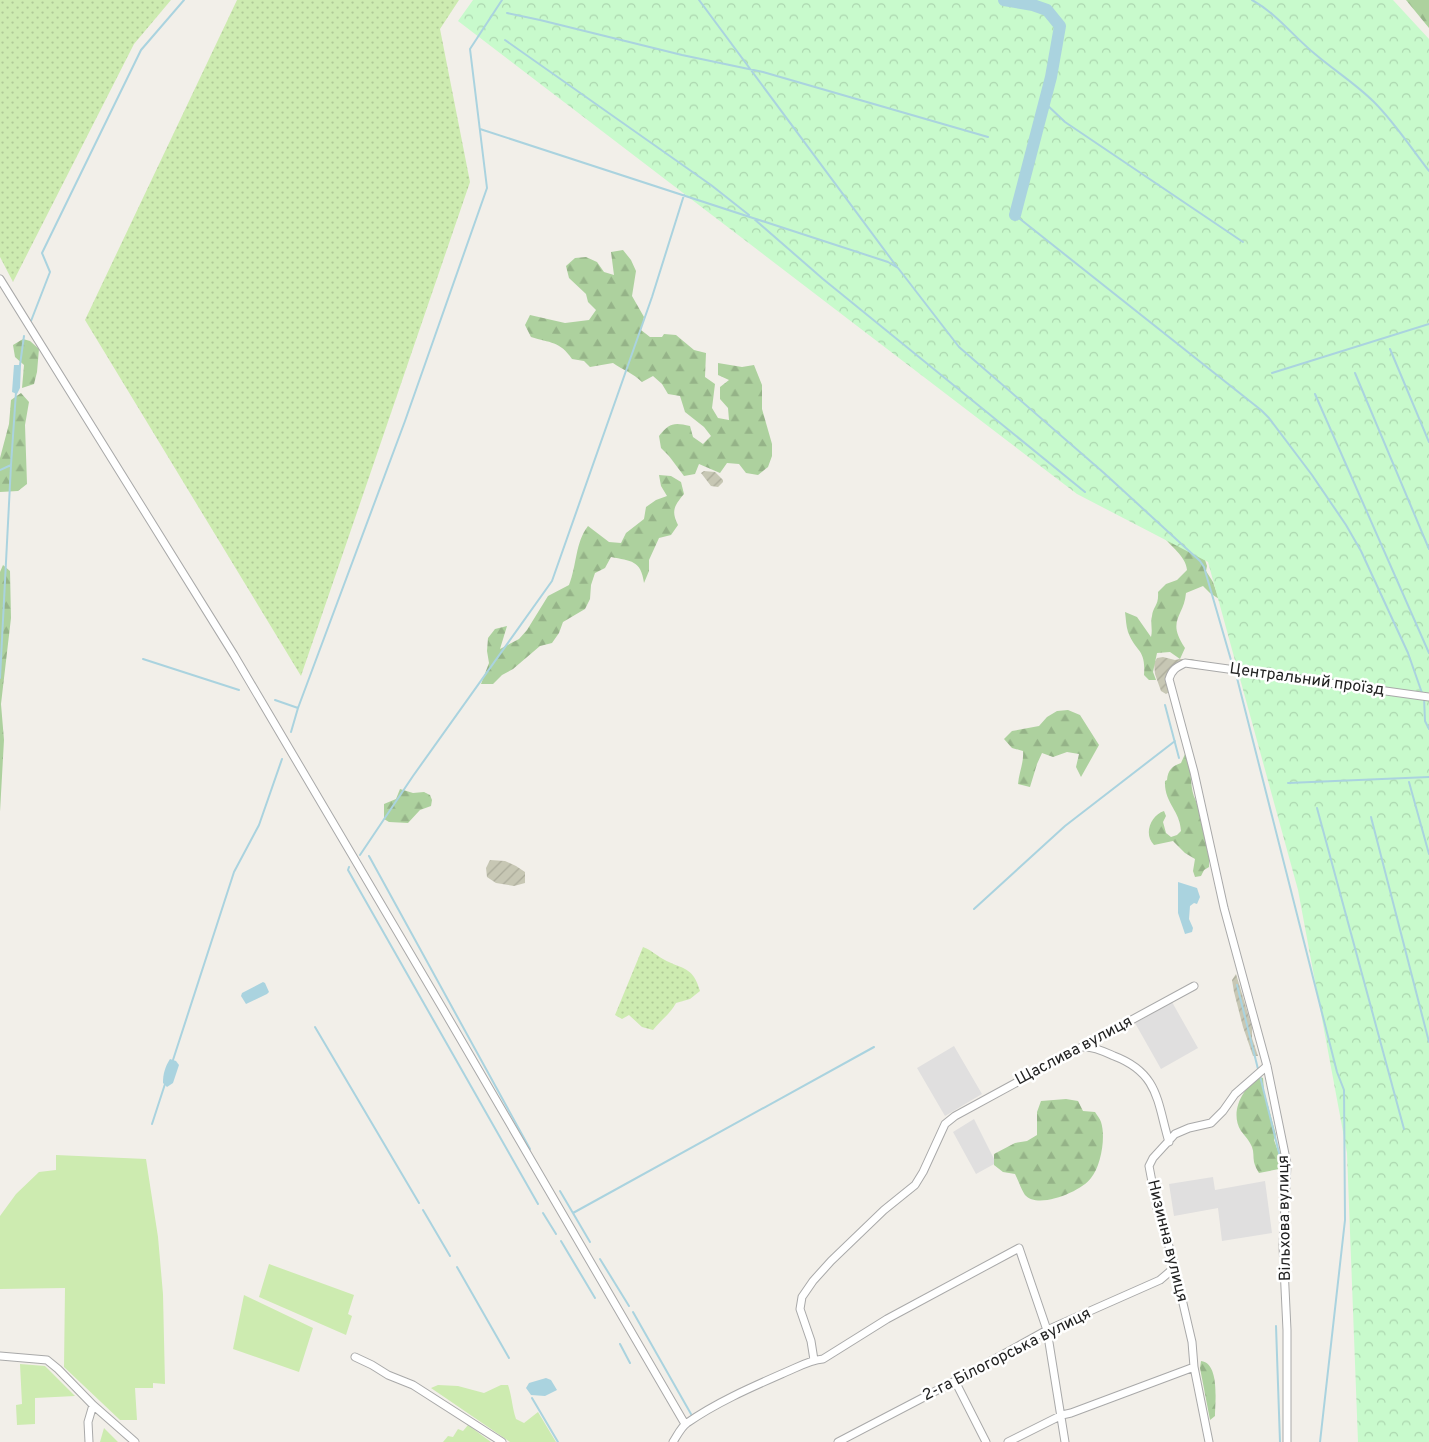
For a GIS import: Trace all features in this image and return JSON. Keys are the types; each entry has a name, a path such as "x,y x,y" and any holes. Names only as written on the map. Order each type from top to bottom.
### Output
{"street":[{"path":"0,279 234,655 685,1424"},
{"name":"Центральний проїзд","path":"1186,663 1429,697"},
{"name":"Вільхова вулиця","path":"1186,663 1175,667 1169,678 1194,772 1224,908 1267,1066 1287,1164 1284,1246 1287,1330 1287,1442"},
{"name":"Щаслива вулиця","path":"814,1360 811,1341 800,1309 802,1297 831,1261 884,1210 915,1185 924,1172 945,1124 955,1116 1194,986"},
{"path":"1082,1047 1092,1047 1120,1058 1143,1072 1156,1093 1169,1142"},
{"name":"Низинна вулиця","path":"1209,1442 1194,1367 1192,1342 1157,1208 1150,1166 1153,1158 1169,1142 1174,1134 1211,1123 1223,1111 1235,1094 1267,1066"},
{"path":"673,1442 685,1424 730,1398 814,1360 823,1359 887,1319 1019,1248 1047,1330 1065,1442"},
{"name":"2-га Білогорська вулиця","path":"838,1442 1047,1330 1160,1280 1174,1268"},
{"path":"0,1356 47,1360 93,1405 136,1442"},
{"path":"355,1357 372,1364 388,1375 413,1385 502,1442"},
{"path":"1008,1442 1062,1415 1070,1414 1194,1367"},
{"path":"955,1381 986,1442"},
{"path":"89,1442 88,1422 93,1405"}],"shaded area":[{"path":"704,471 715,472 723,482 718,487 711,486 701,473"},
{"path":"1163,657 1175,660 1192,659 1202,664 1172,669 1171,691 1166,694 1161,691 1155,674 1154,663 1157,658"},
{"path":"490,860 505,861 516,866 525,872 525,883 514,886 496,883 487,877 486,868"},
{"path":"1236,974 1252,1027 1252,1038 1258,1056 1253,1056 1243,1027 1232,980"},
{"path":"1172,1002 1198,1048 1161,1069 1135,1023"},
{"path":"954,1046 982,1094 945,1116 917,1068"},
{"path":"974,1119 996,1163 976,1174 953,1132"},
{"path":"1213,1177 1215,1190 1265,1181 1272,1233 1222,1241 1218,1208 1174,1216 1169,1184"}],"green space":[{"path":"0,0 171,0 134,44 13,282 0,257"},
{"path":"237,0 459,0 440,29 470,182 301,676 85,320"},
{"path":"473,0 1393,0 1429,39 1429,1442 1358,1442 1347,1153 1298,890 1208,562 1077,494 458,21"},
{"path":"1406,0 1429,0 1429,28"},
{"path":"623,250 631,260 636,271 632,296 644,317 641,330 650,337 662,337 664,334 676,335 694,350 706,353 705,377 715,384 712,408 718,418 729,420 728,408 720,399 720,387 729,380 718,375 718,363 742,367 754,365 762,385 762,409 772,444 772,456 768,467 758,475 746,473 739,464 727,463 720,473 699,464 695,474 684,476 661,448 659,436 669,426 680,424 690,426 693,437 703,444 711,436 704,427 685,412 680,396 668,394 662,384 653,376 642,382 613,363 590,367 584,361 572,359 559,346 531,337 525,325 530,315 565,323 589,320 596,310 588,302 586,294 569,278 566,266 575,258 586,257 597,262 604,272 614,275 611,252"},
{"path":"23,339 30,341 39,349 34,384 22,388 24,365 15,357 13,345"},
{"path":"21,393 29,402 25,425 27,484 18,491 0,492 0,458 9,424 11,400"},
{"path":"659,475 671,476 681,482 684,494 674,512 678,525 671,535 659,538 649,560 649,571 644,583 643,575 638,566 629,561 611,557 605,568 595,573 591,585 590,599 585,609 563,622 559,633 552,643 540,646 493,684 481,684 489,663 487,651 488,638 495,629 507,626 500,649 519,639 527,630 548,596 569,585 578,547 588,526 609,542 621,543 626,533 644,519 646,507 656,500 667,496 661,486"},
{"path":"1162,535 1205,560 1206,571 1213,582 1219,599 1203,586 1186,593 1176,625 1185,648 1180,659 1170,652 1157,653 1153,672 1156,680 1149,680 1144,675 1142,655 1128,632 1125,612 1137,617 1151,637 1151,619 1158,600 1158,592 1166,584 1177,580 1187,570 1184,560"},
{"path":"3,565 10,571 11,618 1,704 4,740 0,812 0,572"},
{"path":"1068,710 1080,715 1099,745 1081,777 1076,767 1079,754 1067,752 1053,757 1042,753 1030,787 1018,784 1023,751 1012,748 1004,739 1012,731 1039,726 1047,717 1057,711"},
{"path":"1185,754 1188,759 1192,789 1209,845 1209,867 1204,870 1201,876 1195,877 1193,871 1195,859 1185,853 1173,841 1154,845 1149,836 1150,825 1155,816 1164,811 1166,816 1163,822 1166,833 1171,837 1181,831 1178,817 1165,789 1165,781 1171,769 1181,763"},
{"path":"400,789 413,793 424,792 430,795 432,800 431,806 420,810 408,823 389,822 384,819 384,804 396,799"},
{"path":"643,947 690,973 694,977 700,991 690,999 676,1003 653,1030 642,1027 629,1015 622,1019 615,1015"},
{"path":"1260,1077 1263,1078 1264,1091 1276,1135 1274,1140 1284,1168 1259,1173 1254,1162 1252,1147 1238,1124 1237,1108 1243,1093"},
{"path":"1066,1099 1078,1101 1083,1111 1095,1112 1101,1121 1103,1143 1100,1159 1095,1173 1079,1188 1049,1200 1031,1199 1025,1195 1015,1174 1003,1172 994,1165 994,1154 1015,1143 1027,1141 1037,1135 1037,1112 1041,1101"},
{"path":"56,1155 146,1159 158,1237 163,1294 165,1384 153,1383 153,1388 135,1388 137,1420 120,1420 64,1367 65,1288 0,1289 0,1216 16,1194 39,1172 56,1170"},
{"path":"269,1264 354,1295 348,1314 352,1316 346,1335 259,1297"},
{"path":"244,1295 313,1328 299,1372 233,1349"},
{"path":"1201,1361 1207,1363 1214,1376 1216,1393 1215,1416 1210,1420 1200,1368"},
{"path":"20,1364 45,1366 75,1396 35,1398 35,1424 17,1425 16,1405 22,1404"},
{"path":"438,1385 458,1386 484,1393 501,1385 508,1385 516,1419 524,1423 538,1412 556,1442 510,1442 431,1388"},
{"path":"468,1425 491,1442 443,1442 448,1436 453,1437 458,1429 463,1431"},
{"path":"104,1428 118,1442 100,1442"}],"water":[{"path":"14,365 21,365 20,388 17,394 12,392"},
{"path":"1178,882 1197,888 1200,897 1197,904 1194,903 1190,906 1189,919 1193,928 1192,932 1185,934 1178,913"},
{"path":"263,982 269,992 246,1004 241,996 242,993"},
{"path":"170,1059 176,1061 179,1065 173,1083 167,1087 163,1083 163,1077"},
{"path":"546,1378 551,1380 557,1390 545,1396 531,1395 526,1388 529,1383"}],"waterway":[{"path":"31,321 50,272 42,253 141,50 184,0"},
{"path":"291,732 298,708 405,421 487,188 470,49 502,0"},
{"path":"699,0 897,267"},
{"path":"1004,0 1033,5 1047,10 1060,26 1051,77 1015,215"},
{"path":"1252,0 1261,5 1307,47 1374,102 1396,127 1429,171"},
{"path":"507,13 682,55 763,72 988,137"},
{"path":"505,40 711,185 749,215"},
{"path":"1045,103 1065,122 1243,242"},
{"path":"480,129 888,262 898,268 959,347 1104,473 1200,561 1204,567 1233,667"},
{"path":"360,855 413,776 552,581 652,297 684,195"},
{"path":"1015,215 1269,418 1312,475 1361,551 1408,653 1422,693"},
{"path":"753,218 823,279 1085,492"},
{"path":"1272,373 1429,324"},
{"path":"20,365 24,336"},
{"path":"1390,349 1429,442"},
{"path":"1355,373 1429,549"},
{"path":"0,470 11,465 16,392"},
{"path":"1315,394 1429,653"},
{"path":"0,678 11,465"},
{"path":"143,659 239,690"},
{"path":"1237,678 1337,1072 1344,1090 1345,1220 1320,1442"},
{"path":"1424,697 1425,721 1429,729"},
{"path":"275,700 298,708"},
{"path":"1165,705 1179,758"},
{"path":"974,909 1065,826 1175,741"},
{"path":"173,1060 234,872 259,825 282,759"},
{"path":"1288,783 1429,777"},
{"path":"1409,782 1429,854"},
{"path":"1317,808 1404,1129"},
{"path":"1371,817 1429,1042"},
{"path":"369,856 530,1149"},
{"path":"349,867 348,870 538,1204"},
{"path":"1237,985 1258,1069"},
{"path":"315,1027 419,1203"},
{"path":"573,1213 874,1047"},
{"path":"1260,1076 1282,1165"},
{"path":"152,1124 165,1084"},
{"path":"560,1191 590,1242"},
{"path":"423,1210 450,1256"},
{"path":"543,1213 556,1234"},
{"path":"561,1241 595,1298"},
{"path":"600,1259 629,1306"},
{"path":"457,1267 509,1358"},
{"path":"633,1312 691,1414"},
{"path":"1276,1326 1280,1442"},
{"path":"620,1344 630,1363"},
{"path":"532,1398 558,1442"}]}
